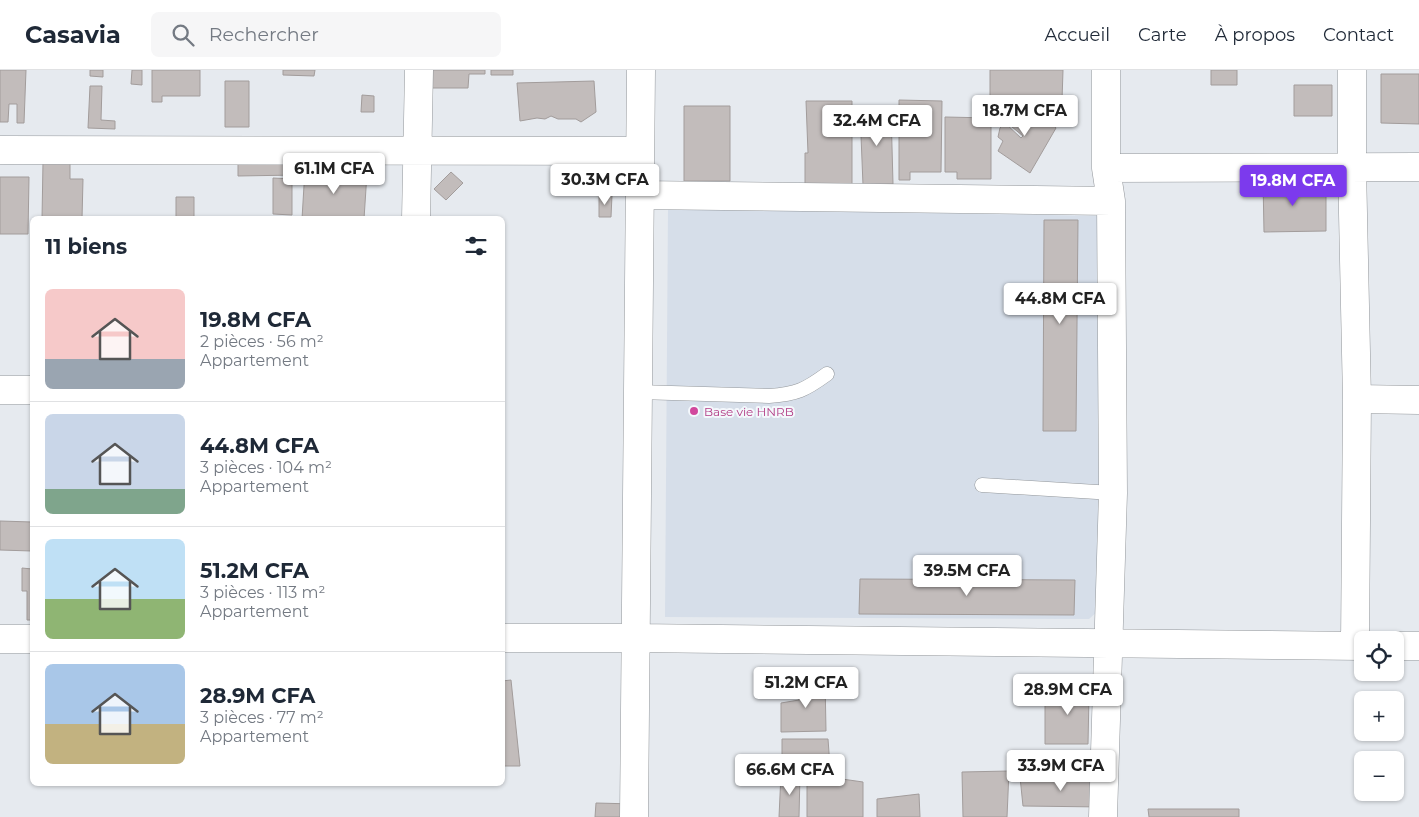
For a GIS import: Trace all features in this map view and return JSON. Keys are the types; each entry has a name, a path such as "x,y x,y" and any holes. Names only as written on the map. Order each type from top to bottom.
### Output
{"street":[{"path":"416,216 419,70"},
{"path":"634,817 641,70"},
{"path":"1103,817 1113,493 1111,202 1106,168 1106,70"},
{"path":"1352,70 1359,631"},
{"path":"0,150 640,152"},
{"path":"1106,168 1419,166"},
{"path":"640,195 1111,202"},
{"path":"0,390 30,390"},
{"path":"1357,399 1419,400"},
{"path":"505,638 1354,646"},
{"path":"0,639 30,639"},
{"path":"1404,646 1419,646"}],"lane":[{"path":"638,392 790,395 806,389 827,374"},
{"path":"982,485 1113,493"}],"shaded area":[{"path":"668,209 1105,216 1106,604 1089,619 665,617"}],"building":[{"path":"0,70 26,70 24,123 17,123 17,104 9,104 8,122 0,122"},
{"path":"90,70 103,70 103,77 90,76"},
{"path":"132,70 142,70 142,85 131,84"},
{"path":"152,70 200,70 200,96 162,96 162,102 152,102"},
{"path":"283,70 315,70 314,76 283,75"},
{"path":"416,70 485,70 485,74 469,74 468,88 416,88"},
{"path":"491,70 513,70 513,75 491,75"},
{"path":"990,70 1063,70 1062,101 990,101"},
{"path":"1211,70 1237,70 1237,85 1211,85"},
{"path":"1381,74 1419,74 1419,124 1381,123"},
{"path":"225,81 249,81 249,127 225,127"},
{"path":"594,81 596,112 581,122 576,119 558,119 551,116 545,119 537,118 520,121 517,83"},
{"path":"1294,85 1332,85 1332,116 1294,116"},
{"path":"90,86 102,86 101,120 115,121 115,129 88,128"},
{"path":"362,95 374,96 374,112 361,112"},
{"path":"899,100 942,101 941,172 910,172 910,180 899,180"},
{"path":"806,101 852,101 852,186 805,186 805,153 808,153"},
{"path":"684,106 730,106 730,181 684,181"},
{"path":"1019,108 1036,111 1049,119 1056,128 1030,173 998,151 1003,141 998,137 1000,128 1005,123 1021,138 1023,136 1006,122 1009,110 1016,112"},
{"path":"891,110 893,184 863,185 860,111"},
{"path":"945,117 991,118 991,179 957,179 957,172 945,172"},
{"path":"297,154 297,175 238,176 238,156"},
{"path":"43,162 70,162 70,179 83,179 82,216 42,216"},
{"path":"305,169 367,173 364,216 302,216"},
{"path":"451,172 463,183 446,200 434,189"},
{"path":"0,177 29,177 28,234 0,234"},
{"path":"273,178 292,179 292,215 273,214"},
{"path":"1263,180 1312,180 1312,194 1326,194 1326,231 1264,232"},
{"path":"599,194 612,195 611,217 599,217"},
{"path":"176,197 194,197 194,216 176,216"},
{"path":"1044,220 1078,220 1076,431 1043,431"},
{"path":"0,521 30,522 30,551 0,550"},
{"path":"22,568 30,569 30,620 27,620 27,591 22,591"},
{"path":"860,579 1075,580 1074,615 859,614"},
{"path":"799,679 825,679 826,731 781,732 781,703 799,700"},
{"path":"511,680 520,766 505,766 505,681"},
{"path":"1057,682 1076,682 1089,695 1088,744 1045,744 1045,702 1056,702"},
{"path":"782,739 828,739 830,766 782,766"},
{"path":"1009,771 1007,817 963,817 962,772"},
{"path":"781,774 800,774 799,817 779,817"},
{"path":"807,774 863,782 863,817 807,817"},
{"path":"1020,777 1097,777 1103,807 1023,806"},
{"path":"919,794 920,817 877,817 877,799"},
{"path":"596,803 634,804 635,817 595,817"},
{"path":"1148,809 1239,809 1239,817 1149,817"}],"place":[{"name":"Base vie HNRB","path":"694,411"}]}
